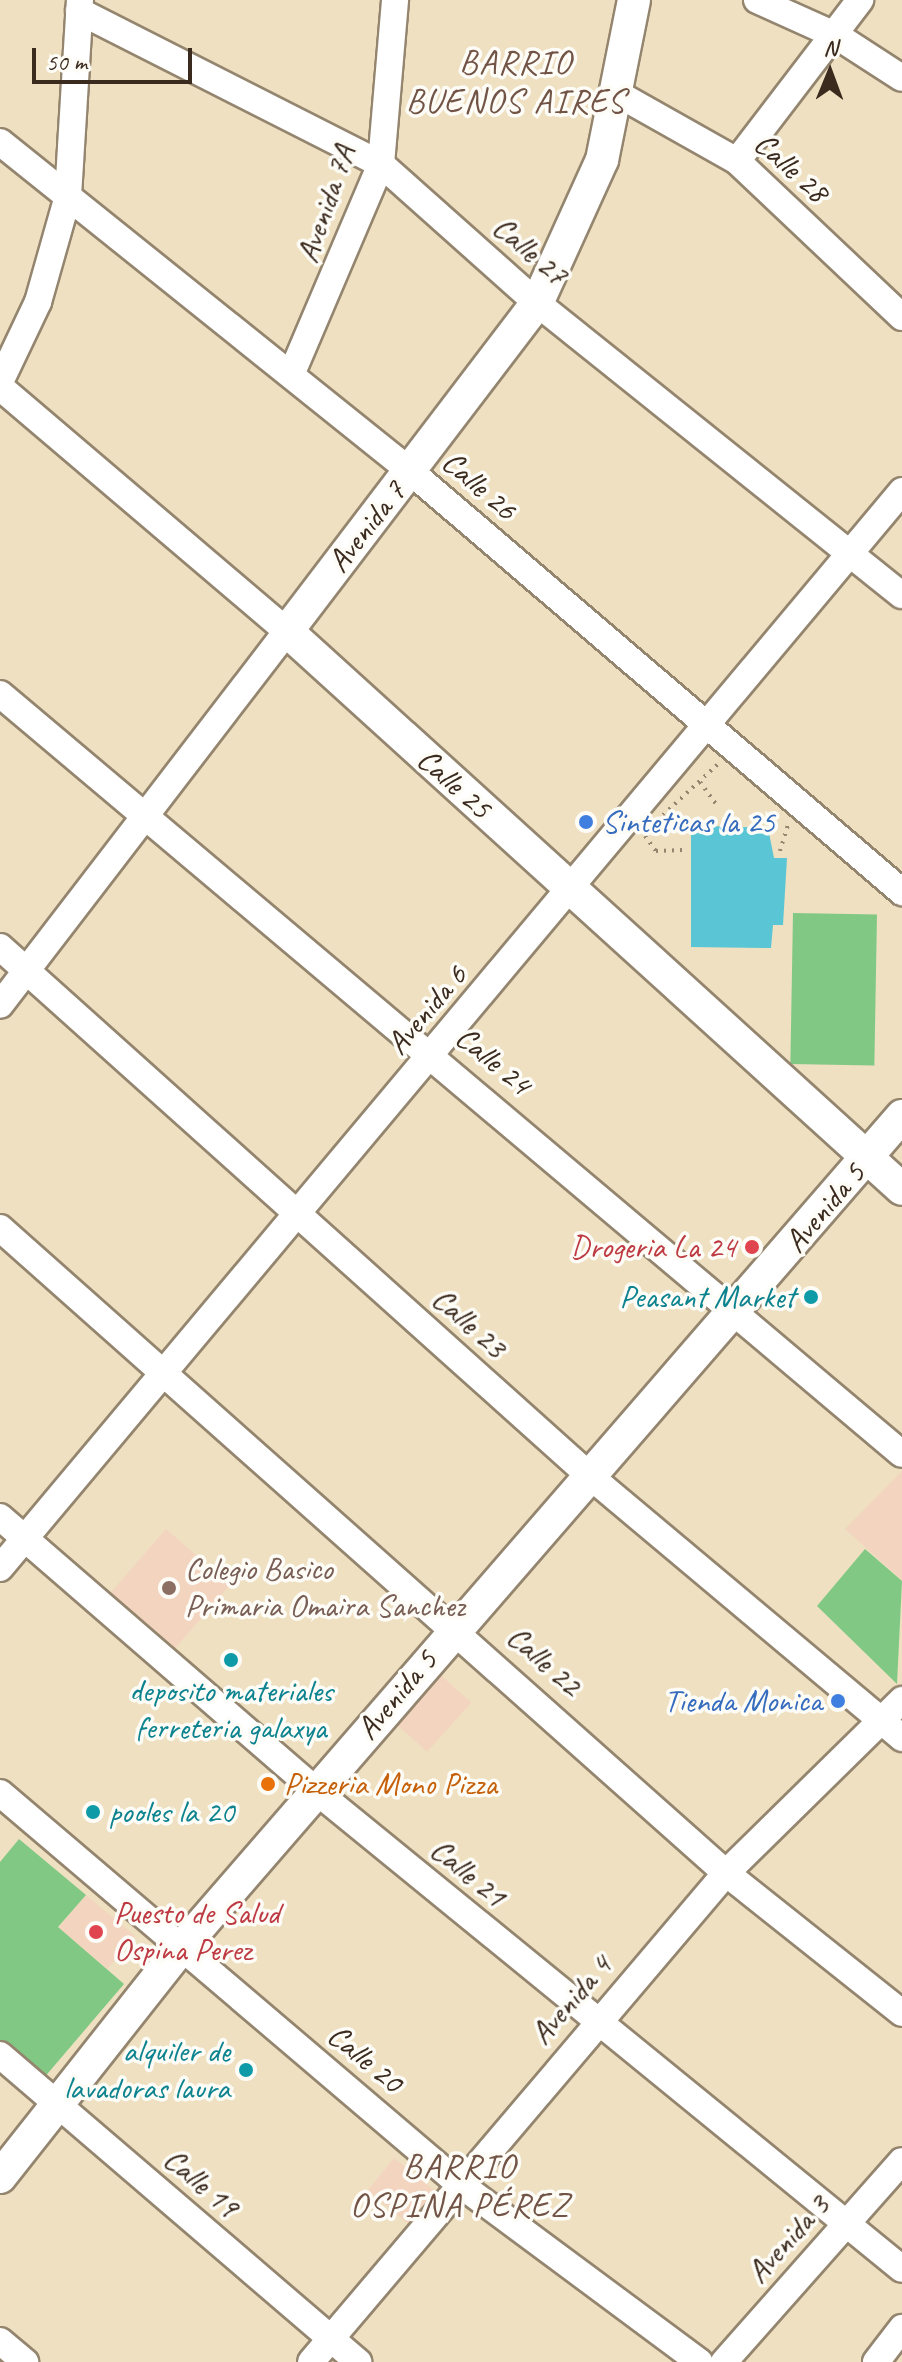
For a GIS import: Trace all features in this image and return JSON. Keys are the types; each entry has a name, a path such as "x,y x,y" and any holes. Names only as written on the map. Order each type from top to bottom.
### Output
{"street":[{"name":"Avenida 7A","path":"291,375 381,164 395,0"},
{"name":"Avenida 7","path":"0,1005 537,303 602,160 618,94 634,0"},
{"path":"757,0 837,36 902,78"},
{"path":"737,161 837,36 860,0"},
{"name":"Calle 27","path":"80,6 381,164 537,303 902,595"},
{"path":"0,385 38,302 68,196 80,6"},
{"name":"Calle 28","path":"618,94 737,161 902,317"},
{"name":"Calle 26","path":"0,142 410,471 705,730 902,892"},
{"name":"Calle 25","path":"0,385 287,631 902,1189"},
{"name":"Avenida 6","path":"0,1568 168,1373 902,491"},
{"name":"Calle 24","path":"0,694 738,1311 902,1454"},
{"name":"Calle 23","path":"0,947 591,1477 892,1730"},
{"name":"Avenida 5","path":"0,2177 181,1948 455,1627 738,1311 902,1116"},
{"name":"Calle 22","path":"0,1228 455,1627 726,1873 902,2013"},
{"name":"Calle 21","path":"0,1517 316,1791 596,2025 902,2269"},
{"name":"Avenida 4","path":"311,2362 457,2182 726,1873 892,1730 902,1700"},
{"name":"Calle 20","path":"0,1793 457,2182 699,2362"},
{"name":"Calle 19","path":"0,2055 358,2362"},
{"name":"Avenida 3","path":"724,2362 902,2161"},
{"path":"876,2362 902,2328"},
{"path":"0,2341 25,2362"}],"path":[{"path":"657,821 732,751"},
{"path":"700,782 717,805"},
{"path":"646,830 644,840 656,851 682,850"}],"shaded area":[{"path":"902,1471 902,1580 845,1529"},
{"path":"166,1529 230,1585 172,1652 108,1596"},
{"path":"437,1672 471,1703 427,1752 393,1721"},
{"name":"Puesto de Salud Ospina Perez","path":"86,1895 135,1936 107,1969 58,1928"},
{"path":"394,2158 436,2192 410,2225 368,2191"}],"green space":[{"path":"793,913 877,914 874,1065 790,1064"},
{"path":"865,1549 902,1581 897,1684 817,1606"},
{"path":"19,1839 86,1895 58,1927 124,1984 43,2079 0,2042 0,1862"}],"water":[{"path":"710,826 768,828 774,858 787,858 783,925 773,925 771,948 691,947 691,834"}],"place":[{"name":"Sinteticas la 25","path":"586,822"},
{"name":"Drogeria La 24","path":"752,1247"},
{"name":"Peasant Market","path":"811,1297"},
{"name":"Colegio Basico Primaria Omaira Sanchez","path":"169,1588"},
{"name":"deposito materiales ferreteria galaxya","path":"231,1660"},
{"name":"Tienda Monica","path":"838,1701"},
{"name":"Pizzeria Mono Pizza","path":"268,1784"},
{"name":"pooles la 20","path":"93,1812"},
{"name":"Puesto de Salud Ospina Perez","path":"96,1932"},
{"name":"alquiler de lavadoras laura","path":"246,2070"}],"district":[{"name":"BARRIO BUENOS AIRES","path":"516,80"},
{"name":"BARRIO OSPINA PÉREZ","path":"460,2184"}]}
